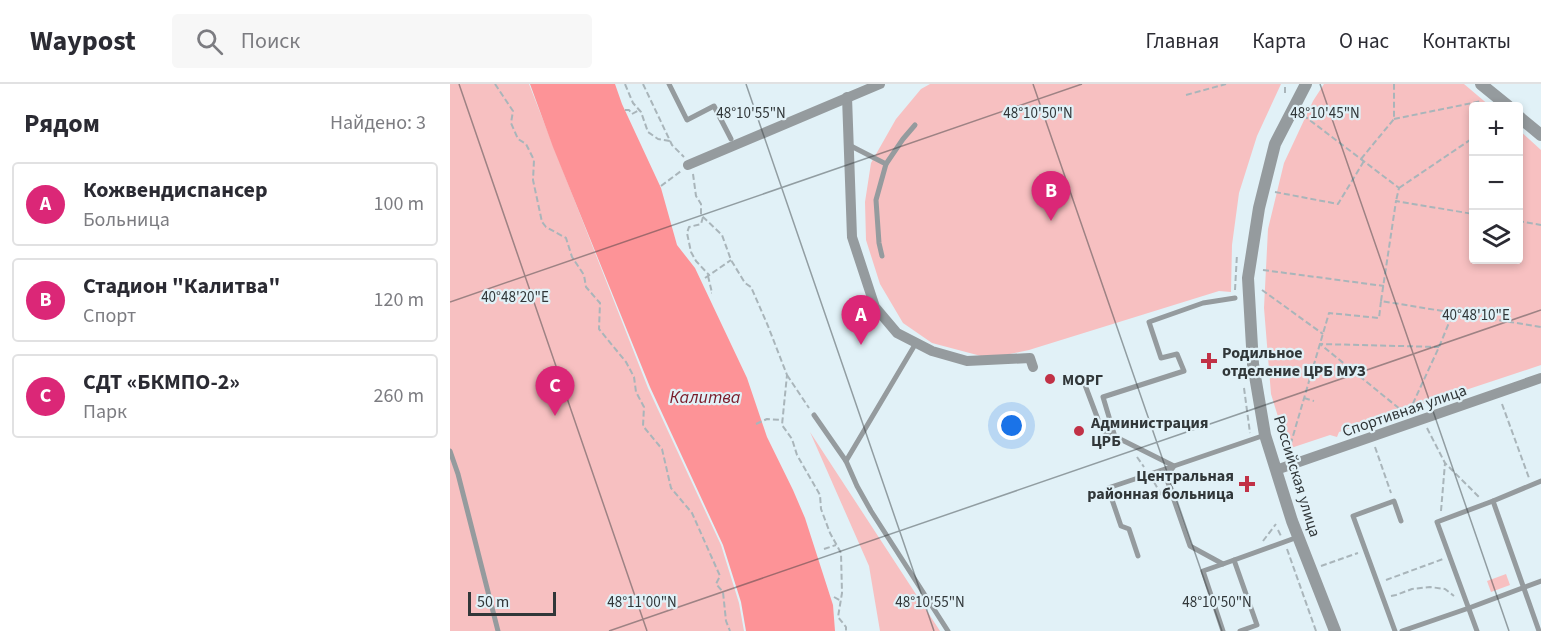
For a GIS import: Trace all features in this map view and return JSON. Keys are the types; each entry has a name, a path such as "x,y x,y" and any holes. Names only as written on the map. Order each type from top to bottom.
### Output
{"street":[{"path":"690,164 880,84"},
{"name":"Российская улица","path":"1306,84 1275,144 1259,208 1248,278 1253,364 1265,435 1299,537 1335,631"},
{"path":"1482,84 1503,102"},
{"path":"847,97 852,237 875,307 897,333 932,351 968,361 1030,358 1033,368"},
{"path":"1523,120 1541,135"},
{"name":"Спортивная улица","path":"1276,470 1541,378"}],"lane":[{"path":"669,84 687,120 714,106 731,139"},
{"path":"882,256 876,200 886,164 915,125"},
{"path":"849,145 886,164"},
{"path":"1115,437 1103,397 1184,370 1177,354 1161,358 1149,322 1203,303 1235,298"},
{"path":"846,461 916,343"},
{"path":"1082,377 1102,430 1174,466"},
{"path":"814,415 846,461 871,511 948,631"},
{"path":"1138,556 1128,529 1121,526 1108,488 1265,435"},
{"path":"450,451 458,474 498,631"},
{"path":"1174,466 1166,477 1190,546 1223,564"},
{"path":"1477,631 1437,522 1541,481"},
{"path":"1395,631 1353,516 1394,501 1401,520"},
{"path":"1493,501 1539,631"},
{"path":"1223,631 1203,571 1299,537"},
{"path":"1234,560 1257,625 1262,631"},
{"path":"1402,631 1541,581"},
{"path":"1240,631 1257,625"}],"path":[{"path":"495,84 513,111 511,123 518,138 526,144 534,160 533,180 542,222 546,227 566,238 572,257 584,274 586,287 600,303 599,329 626,362 634,376 636,392 644,407 643,426 662,448 671,488 692,513 720,576 716,584 723,592 726,621 730,631"},
{"path":"625,84 648,132 658,139 670,141"},
{"path":"643,84 672,145 690,164 696,196 701,204 701,215 722,235 731,260 744,283 751,287 787,375 814,415"},
{"path":"1186,95 1226,84"},
{"path":"1285,84 1285,93"},
{"path":"1274,192 1338,204 1362,160 1394,119 1394,84"},
{"path":"1394,119 1482,101"},
{"path":"625,110 629,110 632,114 639,110"},
{"path":"1303,115 1399,188"},
{"path":"1287,456 1329,313 1379,318 1399,188 1469,141"},
{"path":"662,186 690,164"},
{"path":"1396,201 1469,213"},
{"path":"703,217 701,224 689,227 687,233 694,262 707,276 711,293"},
{"path":"1523,222 1541,225"},
{"path":"707,276 731,260"},
{"path":"1263,270 1384,286"},
{"path":"1262,290 1323,334"},
{"path":"1382,301 1541,327"},
{"path":"1320,344 1407,415 1453,313"},
{"path":"1320,344 1439,347"},
{"path":"787,375 782,425 792,439 797,455 820,495 821,509 841,553 841,601 838,616 846,627 846,631"},
{"path":"1304,398 1314,401"},
{"path":"1501,402 1531,485"},
{"path":"756,424 767,419 783,420"},
{"path":"1427,428 1445,463 1486,503"},
{"path":"1375,446 1394,501"},
{"path":"1132,450 1150,474 1166,502"},
{"path":"1437,522 1441,512 1445,463"},
{"path":"1255,552 1276,524"},
{"path":"1278,530 1285,542 1316,631"},
{"path":"824,549 836,545"},
{"path":"1322,566 1366,550"},
{"path":"1378,583 1449,557"},
{"path":"1388,596 1412,589 1445,589 1468,607"},
{"path":"834,597 841,601"}],"shaded area":[{"path":"450,84 529,84 648,388 721,545 739,603 744,631 450,631"},
{"path":"930,84 1281,84 1257,136 1239,193 1232,245 1231,292 1219,291 1029,350 1005,355 981,356 932,343 903,323 880,284 866,240 865,202 871,163 896,119 921,89"},
{"path":"1324,84 1464,84 1485,102 1469,102 1469,264 1523,264 1523,134 1541,150 1541,365 1339,432 1337,437 1330,435 1288,449 1271,394 1264,308 1268,229 1284,163 1313,101"},
{"path":"810,432 940,631 880,631 869,566"},
{"path":"1506,574 1510,585 1491,592 1487,581"}],"water":[{"name":"Калитва","path":"530,84 615,84 661,188 677,245 695,268 747,378 767,437 805,518 833,605 835,631 746,631 741,602 723,545 650,387 553,147"}],"place":[{"name":"Стадион \"Калитва\"","path":"1051,221"},
{"name":"Кожвендиспансер","path":"861,345"},
{"name":"Родильное отделение ЦРБ МУЗ","path":"1209,361"},
{"name":"МОРГ","path":"1050,379"},
{"name":"СДТ «БКМПО-2»","path":"555,416"},
{"name":"Администрация ЦРБ","path":"1079,431"},
{"name":"Центральная районная больница","path":"1247,484"}]}
